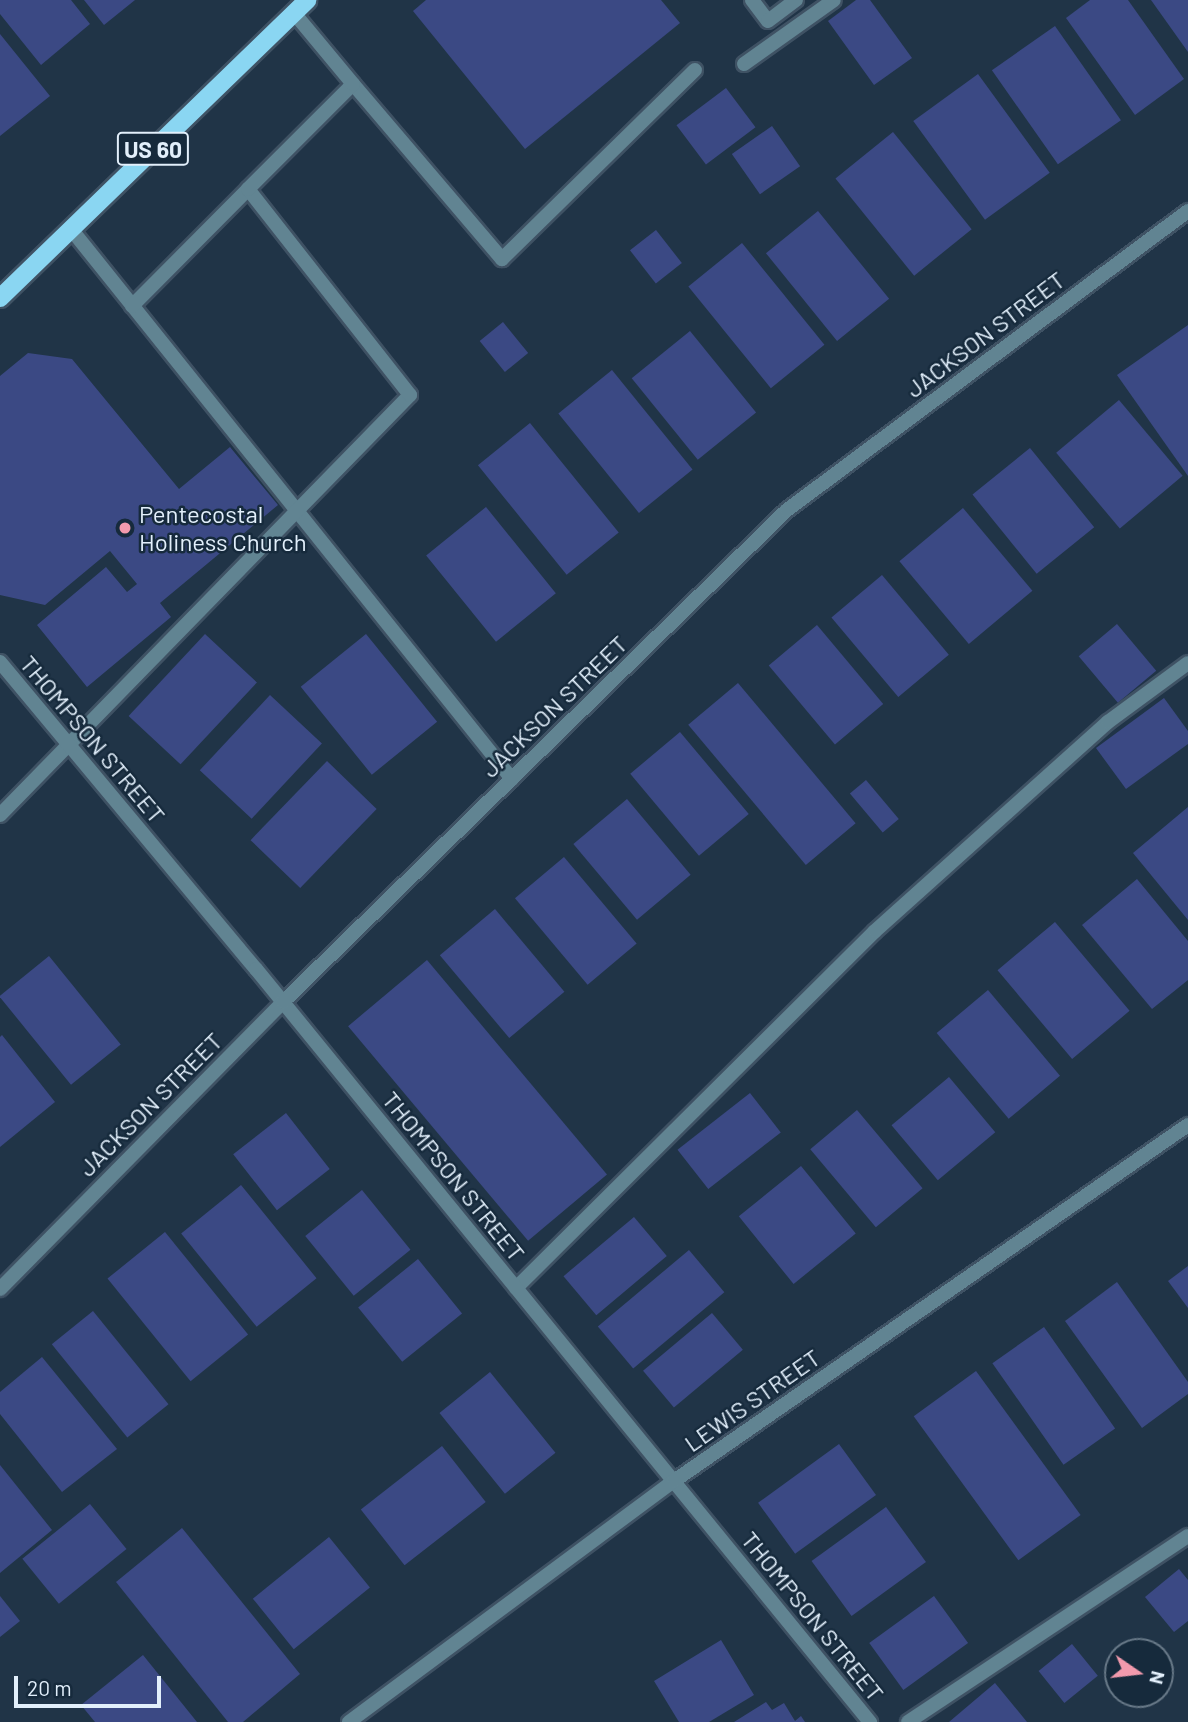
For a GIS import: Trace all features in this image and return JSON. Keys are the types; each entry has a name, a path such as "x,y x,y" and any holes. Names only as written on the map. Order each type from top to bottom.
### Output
{"main road":[{"name":"US 60","path":"0,298 300,6"}],"street":[{"path":"752,0 768,21 796,0"},
{"path":"744,64 834,0"},
{"path":"300,6 353,84 502,259 695,70"},
{"path":"132,306 353,84"},
{"path":"0,815 410,395 248,189"},
{"name":"JACKSON STREET","path":"0,1289 283,1002 787,510 1188,211"},
{"path":"71,229 512,779"},
{"name":"THOMPSON STREET","path":"0,662 283,1002 870,1722"},
{"path":"516,1288 875,931 1108,722 1188,663"},
{"name":"LEWIS STREET","path":"349,1722 674,1481 1188,1125"},
{"path":"908,1722 1188,1536"}],"building":[{"path":"0,0 71,0 90,24 41,65 0,14"},
{"path":"84,0 135,0 104,25"},
{"path":"426,0 661,0 680,23 525,149 413,11"},
{"path":"856,0 870,0 912,58 874,85 828,21"},
{"path":"1090,0 1128,0 1184,79 1135,115 1066,18"},
{"path":"1151,0 1188,0 1188,52"},
{"path":"1055,26 1121,120 1058,164 992,70"},
{"path":"0,34 50,96 0,136"},
{"path":"978,74 1050,173 985,220 913,121"},
{"path":"726,88 755,127 706,164 676,125"},
{"path":"772,126 800,166 760,194 732,154"},
{"path":"893,132 972,229 914,276 835,179"},
{"path":"818,211 889,299 837,341 766,253"},
{"path":"656,230 682,263 656,283 630,250"},
{"path":"742,243 824,345 771,388 688,286"},
{"path":"503,322 528,353 505,372 480,341"},
{"path":"1188,325 1188,476 1117,375"},
{"path":"690,331 756,413 698,460 632,378"},
{"name":"Pentecostal Holiness Church","path":"28,353 72,359 179,489 230,447 278,505 160,603 171,617 87,687 37,625 106,567 127,592 137,584 110,551 45,605 0,595 0,376"},
{"path":"612,370 693,469 639,513 558,413"},
{"path":"1119,400 1183,476 1120,529 1056,453"},
{"path":"530,423 619,533 567,575 478,465"},
{"path":"1030,448 1094,527 1037,574 972,495"},
{"path":"486,507 556,593 496,642 426,555"},
{"path":"963,508 1032,591 969,644 899,561"},
{"path":"882,575 949,655 898,697 831,617"},
{"path":"1117,624 1156,671 1118,703 1079,656"},
{"path":"817,625 883,704 835,744 769,665"},
{"path":"205,634 257,682 181,764 129,716"},
{"path":"366,634 437,722 372,775 301,687"},
{"path":"738,683 856,823 806,865 688,725"},
{"path":"270,695 322,743 252,819 200,770"},
{"path":"1164,698 1188,731 1188,744 1126,789 1096,748"},
{"path":"680,732 749,814 699,856 630,774"},
{"path":"327,761 377,809 300,888 251,840"},
{"path":"866,780 899,819 883,833 850,793"},
{"path":"627,799 691,875 637,920 573,844"},
{"path":"1188,807 1188,920 1133,853"},
{"path":"564,857 637,944 588,985 515,898"},
{"path":"1137,879 1188,941 1188,980 1152,1009 1082,925"},
{"path":"495,909 564,992 509,1038 440,955"},
{"path":"1055,922 1130,1011 1072,1059 998,970"},
{"path":"49,956 121,1045 71,1085 0,997"},
{"path":"427,960 607,1174 528,1241 348,1026"},
{"path":"988,990 1060,1076 1009,1119 937,1033"},
{"path":"2,1035 55,1102 0,1147 0,1037"},
{"path":"949,1077 995,1132 938,1180 892,1125"},
{"path":"750,1093 781,1132 708,1189 678,1150"},
{"path":"857,1110 923,1188 876,1227 810,1149"},
{"path":"286,1113 330,1169 277,1210 233,1154"},
{"path":"801,1166 856,1234 794,1284 739,1216"},
{"path":"241,1185 317,1278 257,1327 181,1233"},
{"path":"362,1190 410,1250 354,1296 305,1236"},
{"path":"634,1217 667,1256 596,1315 564,1276"},
{"path":"165,1232 248,1335 191,1381 107,1279"},
{"path":"689,1250 724,1292 633,1369 598,1326"},
{"path":"418,1259 462,1313 402,1362 358,1307"},
{"path":"1188,1266 1188,1308 1168,1281"},
{"path":"1117,1282 1188,1382 1188,1394 1142,1428 1065,1321"},
{"path":"93,1311 169,1404 127,1438 52,1344"},
{"path":"712,1313 743,1350 674,1408 643,1371"},
{"path":"1044,1327 1115,1429 1064,1465 992,1363"},
{"path":"42,1357 117,1449 62,1492 0,1414 0,1392"},
{"path":"976,1371 1081,1515 1018,1560 914,1416"},
{"path":"490,1372 555,1453 505,1494 439,1413"},
{"path":"839,1444 876,1495 795,1554 758,1503"},
{"path":"442,1446 486,1502 405,1565 361,1509"},
{"path":"0,1465 52,1530 0,1573"},
{"path":"90,1504 127,1549 59,1604 22,1559"},
{"path":"886,1507 926,1562 852,1616 812,1561"},
{"path":"182,1528 300,1674 243,1722 228,1722 116,1582"},
{"path":"329,1537 370,1588 294,1649 253,1599"},
{"path":"1179,1569 1188,1580 1188,1621 1174,1632 1145,1597"},
{"path":"0,1596 20,1621 0,1637"},
{"path":"934,1596 968,1643 903,1690 869,1643"},
{"path":"721,1640 754,1695 709,1722 679,1722 654,1681"},
{"path":"1072,1644 1098,1676 1064,1703 1039,1671"},
{"path":"143,1655 197,1722 95,1722 81,1705"},
{"path":"995,1683 1027,1722 949,1722"},
{"path":"766,1702 772,1710 784,1703 795,1721 801,1716 805,1722 734,1722"}],"place":[{"name":"Pentecostal Holiness Church","path":"125,528"}]}
